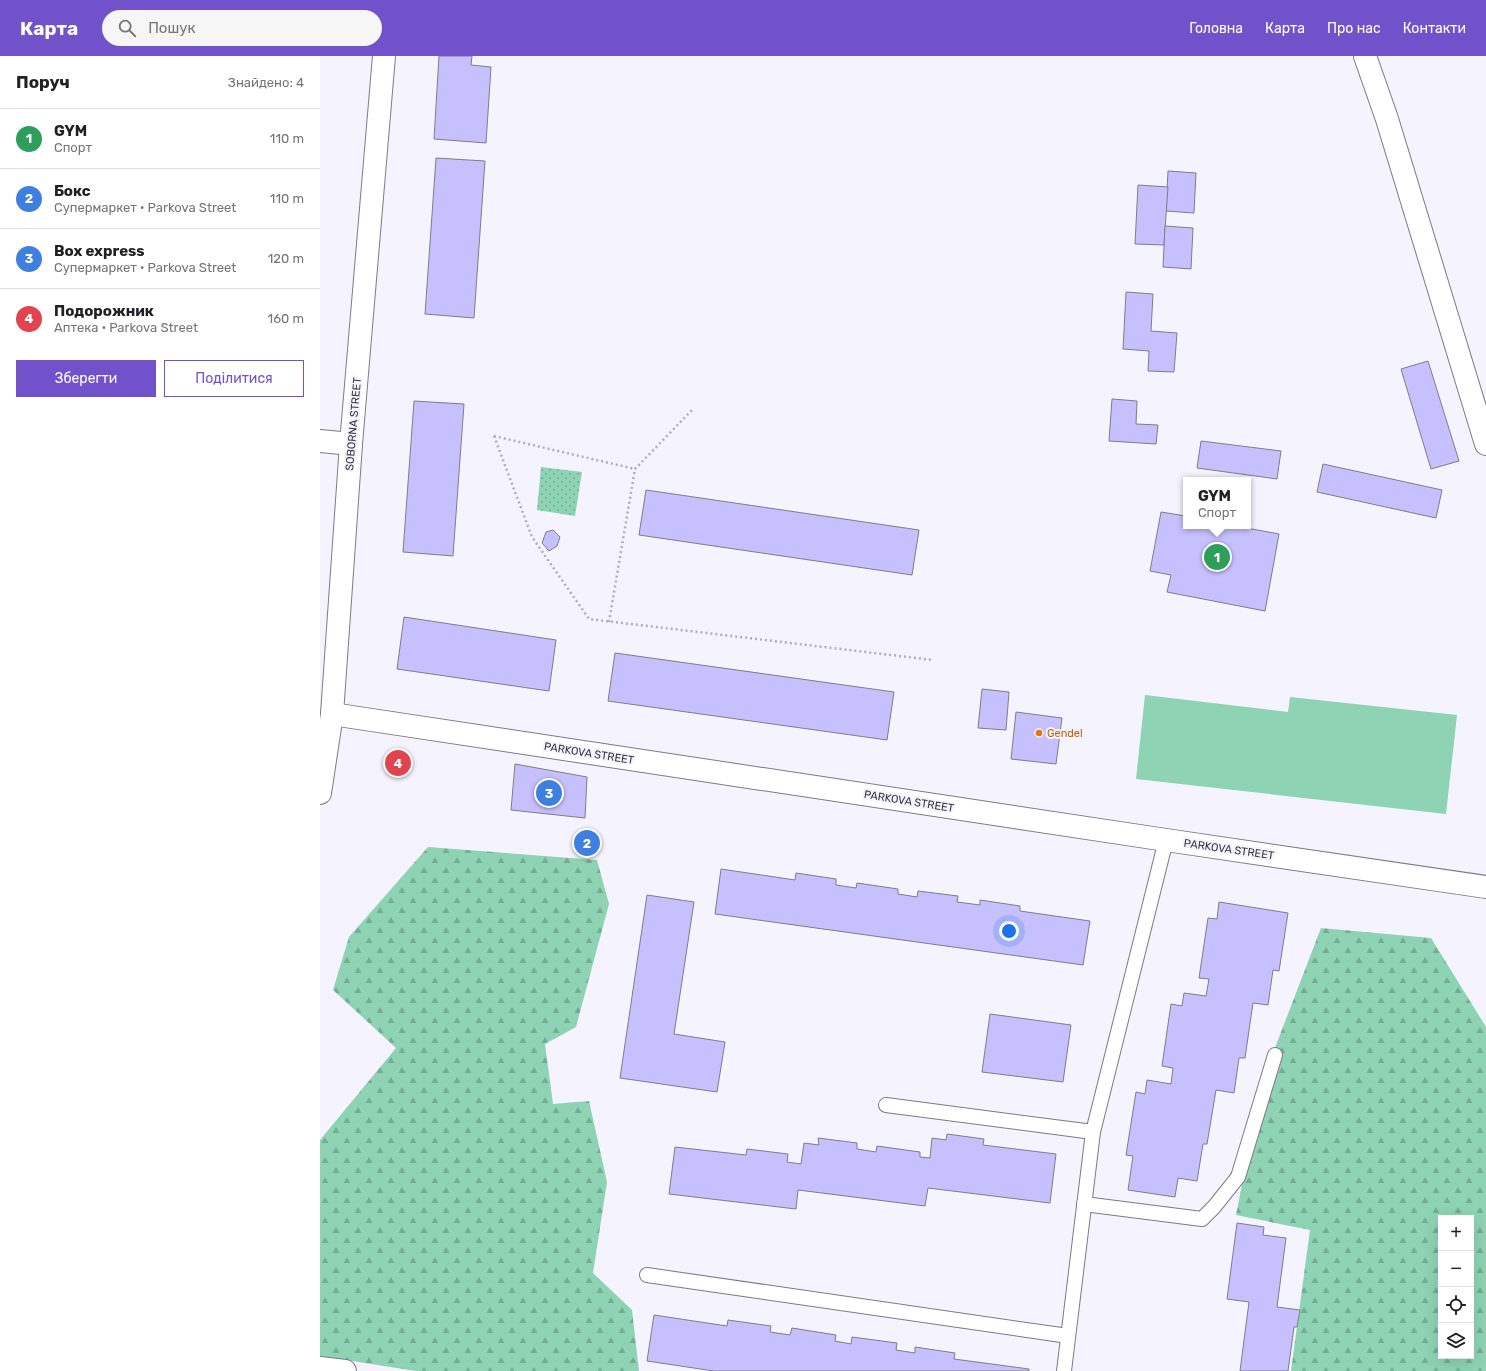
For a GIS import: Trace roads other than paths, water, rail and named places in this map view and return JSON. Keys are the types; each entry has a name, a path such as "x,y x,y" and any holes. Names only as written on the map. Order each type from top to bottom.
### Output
{"street":[{"name":"SOBORNA STREET","path":"320,792 332,714 351,444 384,56"},
{"path":"1365,56 1387,119 1486,444"},
{"path":"320,441 351,444"},
{"name":"PARKOVA STREET","path":"332,714 1486,887"},
{"path":"320,1368 345,1371"}],"lane":[{"path":"1064,1371 1093,1132 1166,840"},
{"path":"1084,1204 1202,1219 1214,1207 1238,1177 1275,1055"},
{"path":"886,1105 1093,1132"},
{"path":"647,1275 1068,1336"}],"place":[{"name":"GYM","path":"1217,557"},
{"name":"Gendel","path":"1039,733"},
{"name":"Подорожник","path":"398,763"},
{"name":"Box express","path":"549,793"},
{"name":"Бокс","path":"587,843"}]}
